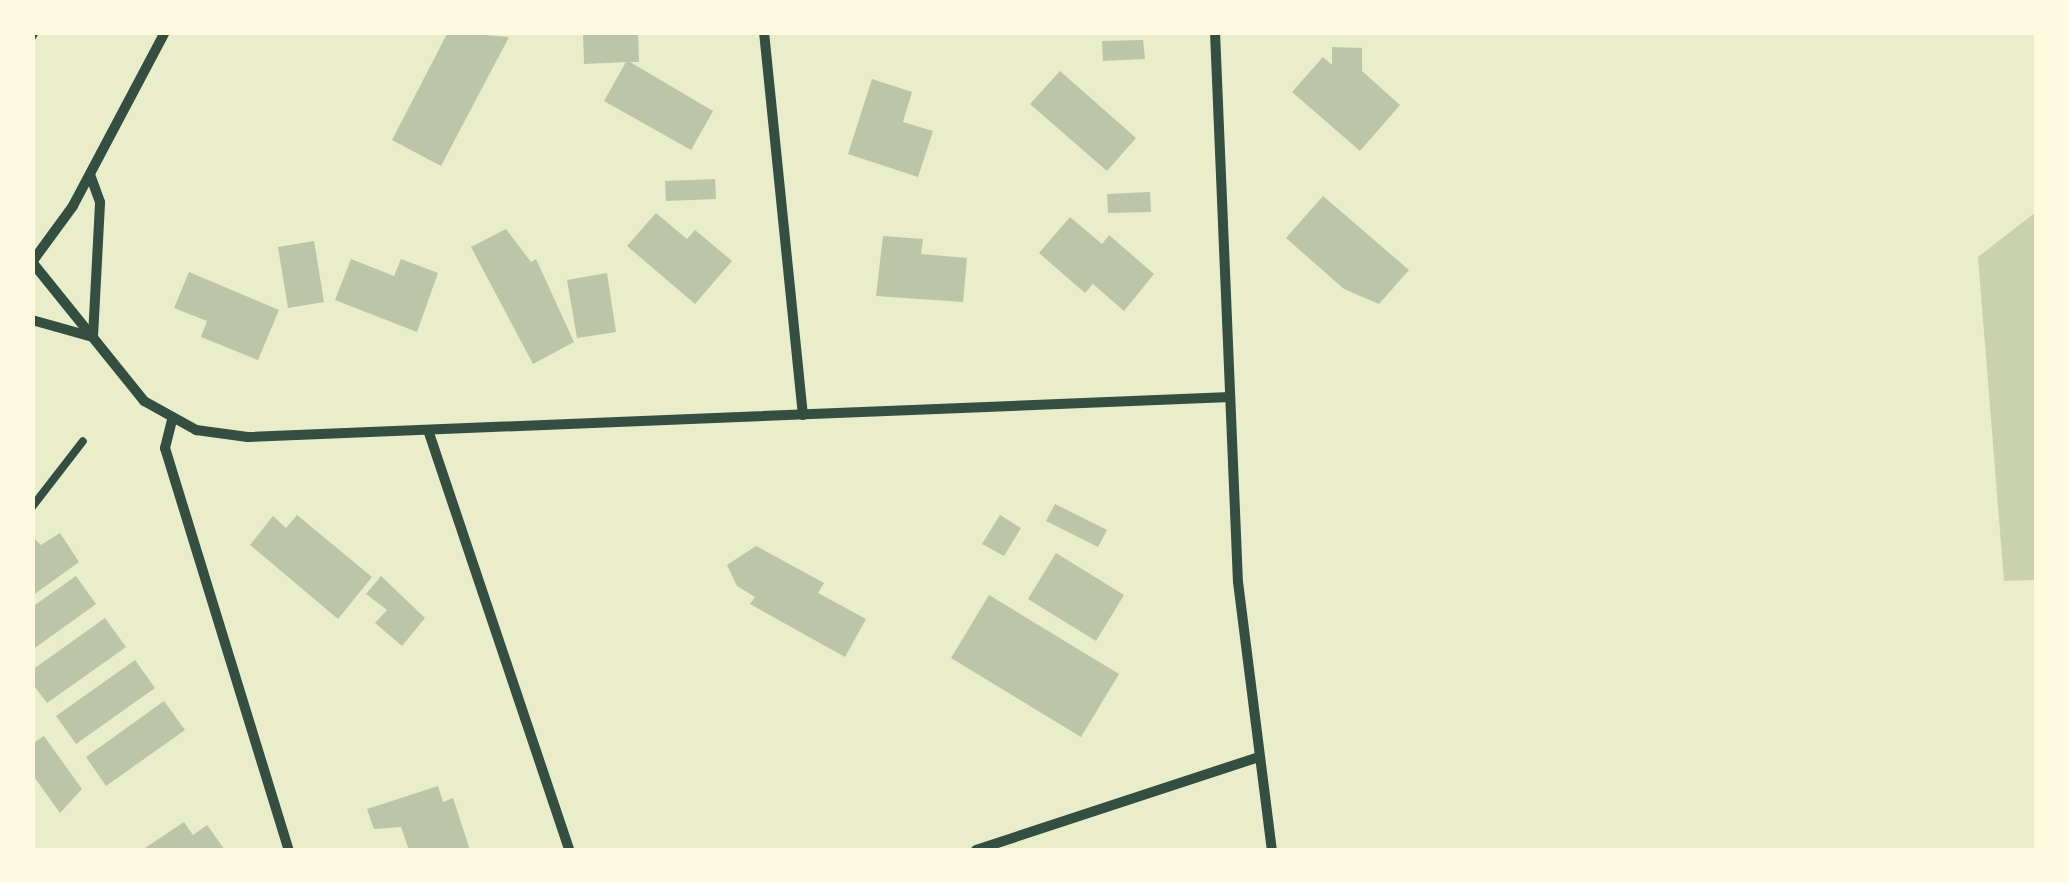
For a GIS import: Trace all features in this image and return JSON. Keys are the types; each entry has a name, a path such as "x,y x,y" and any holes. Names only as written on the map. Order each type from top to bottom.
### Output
{"street":[{"path":"165,32 90,175 32,262 144,401 172,420 221,436 1230,397"},
{"path":"764,32 803,414"},
{"path":"1215,32 1238,582 1272,850"},
{"path":"90,175 100,202 92,337"},
{"path":"32,320 92,337"},
{"path":"172,420 165,448 288,850"},
{"path":"428,430 569,850"},
{"path":"976,850 1258,757"}],"lane":[{"path":"32,506 83,441"}],"green space":[{"path":"2036,212 2036,580 2004,581 1978,257"}],"building":[{"path":"448,32 509,37 441,166 392,140"},
{"path":"638,32 639,62 630,62 713,111 691,150 604,101 626,62 584,64 583,33"},
{"path":"1143,40 1145,59 1103,61 1102,41"},
{"path":"1332,47 1362,48 1362,71 1400,105 1360,151 1292,92 1323,57 1332,65"},
{"path":"1060,71 1136,138 1107,171 1030,104"},
{"path":"872,79 912,92 903,122 933,131 918,177 848,154"},
{"path":"715,179 716,199 666,201 665,181"},
{"path":"1150,192 1151,212 1108,213 1107,194"},
{"path":"1323,196 1409,270 1379,304 1344,289 1286,238"},
{"path":"656,213 687,239 695,230 732,261 695,304 627,246"},
{"path":"1070,217 1102,244 1109,235 1154,274 1124,311 1093,284 1085,293 1039,253"},
{"path":"506,229 531,262 536,259 574,342 533,364 471,247"},
{"path":"883,236 923,239 921,254 967,258 963,302 876,296"},
{"path":"314,241 324,302 288,308 278,247"},
{"path":"351,259 394,276 401,259 438,273 417,332 335,300"},
{"path":"189,272 279,310 258,360 201,337 207,321 174,308"},
{"path":"607,273 616,332 577,338 567,280"},
{"path":"1055,504 1107,530 1098,547 1046,521"},
{"path":"297,515 372,577 338,619 250,545 273,516 286,528"},
{"path":"1000,515 1021,528 1004,556 982,544"},
{"path":"60,533 79,562 32,596 32,536 41,545"},
{"path":"756,546 824,583 818,593 866,619 845,657 750,604 755,597 737,586 727,565"},
{"path":"1056,553 1124,595 1096,641 1028,599"},
{"path":"76,576 96,604 32,650 32,607"},
{"path":"381,576 425,618 402,646 375,623 387,610 366,594"},
{"path":"989,595 1119,674 1081,737 951,658"},
{"path":"105,618 126,647 47,703 32,683 32,670"},
{"path":"135,660 155,688 76,744 56,716"},
{"path":"164,701 185,730 106,786 86,757"},
{"path":"44,736 82,789 60,813 32,774 32,744"},
{"path":"438,786 443,802 453,798 470,850 409,850 401,827 374,829 367,809"},
{"path":"184,822 193,835 207,825 225,850 142,850"}]}
